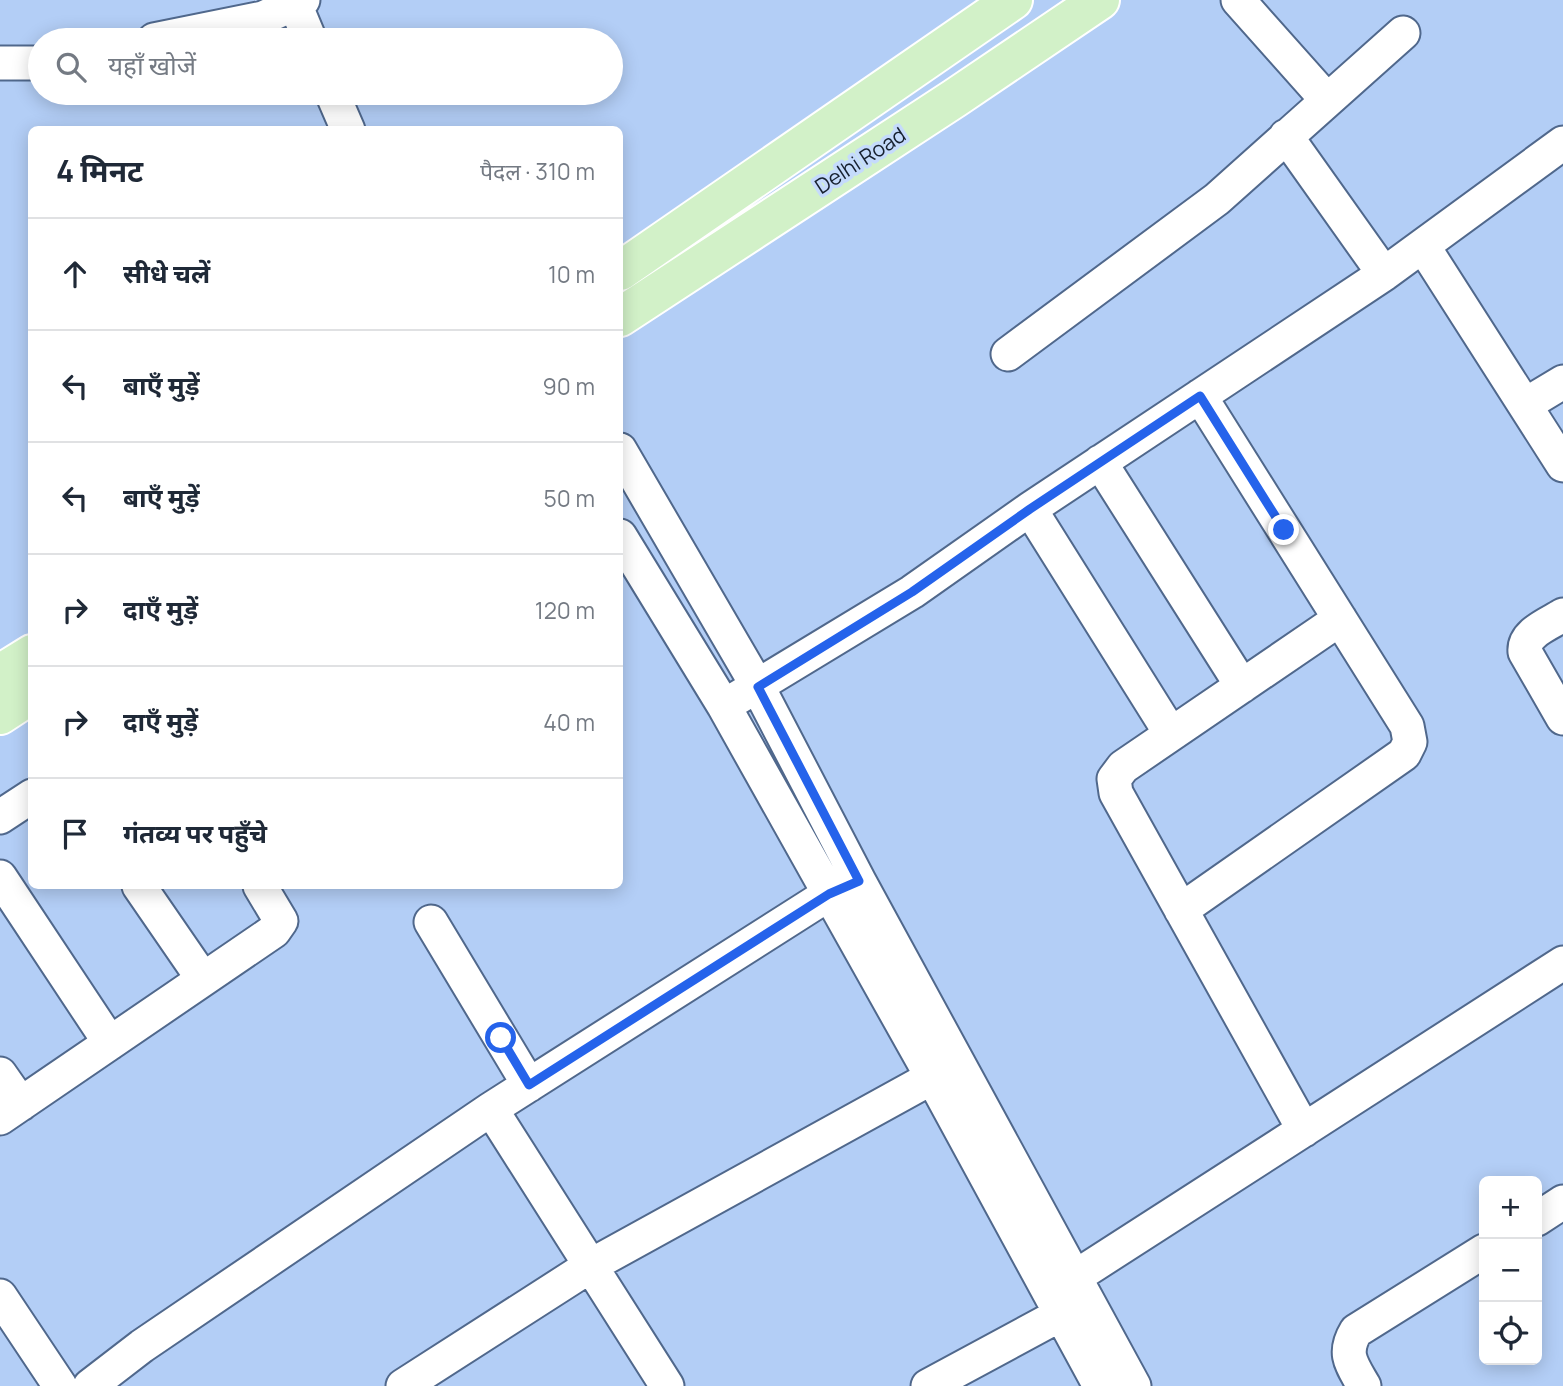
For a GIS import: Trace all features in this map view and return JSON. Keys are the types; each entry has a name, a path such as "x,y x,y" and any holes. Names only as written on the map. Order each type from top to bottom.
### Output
{"main road":[{"path":"623,269 1013,0"},
{"name":"Delhi Road","path":"623,315 955,98 1080,5"},
{"path":"0,674 28,656"},
{"path":"0,715 28,697"}],"street":[{"path":"1238,0 1327,100"},
{"path":"213,28 263,18 299,2 307,28"},
{"path":"1008,354 1217,199 1403,33"},
{"path":"0,63 28,63"},
{"path":"337,105 346,126"},
{"path":"1286,136 1384,274"},
{"path":"724,706 912,592 1030,509 1384,274 1563,143"},
{"path":"1423,246 1563,464"},
{"path":"1525,405 1563,382"},
{"path":"1181,910 1404,754 1410,742 1407,726 1200,396"},
{"path":"623,455 758,687 859,881 945,1070 1068,1296 1134,1386"},
{"path":"1100,462 1242,686"},
{"path":"1030,509 1171,734"},
{"path":"623,541 724,706 829,894 945,1070"},
{"path":"1563,615 1528,637 1524,645 1525,652 1563,718"},
{"path":"1304,1130 1116,793 1114,779 1123,767 1340,619"},
{"path":"0,817 28,799"},
{"path":"0,877 110,1043"},
{"path":"107,1381 491,1109 829,894 859,881"},
{"path":"141,889 204,979"},
{"path":"0,1074 10,1111 274,931 281,921 262,889"},
{"path":"431,922 529,1085"},
{"path":"928,1386 1068,1296 1304,1130 1563,962"},
{"path":"403,1386 590,1266 945,1070"},
{"path":"491,1109 667,1386"},
{"path":"1542,1216 1563,1202"},
{"path":"1364,1386 1350,1360 1348,1344 1356,1331 1479,1254"},
{"path":"0,1296 61,1386"},
{"path":"1068,1296 1100,1386"}],"route":[{"path":"501,1038 529,1085 829,894 859,881 758,687 912,592 1030,509 1200,396 1284,530"}]}
